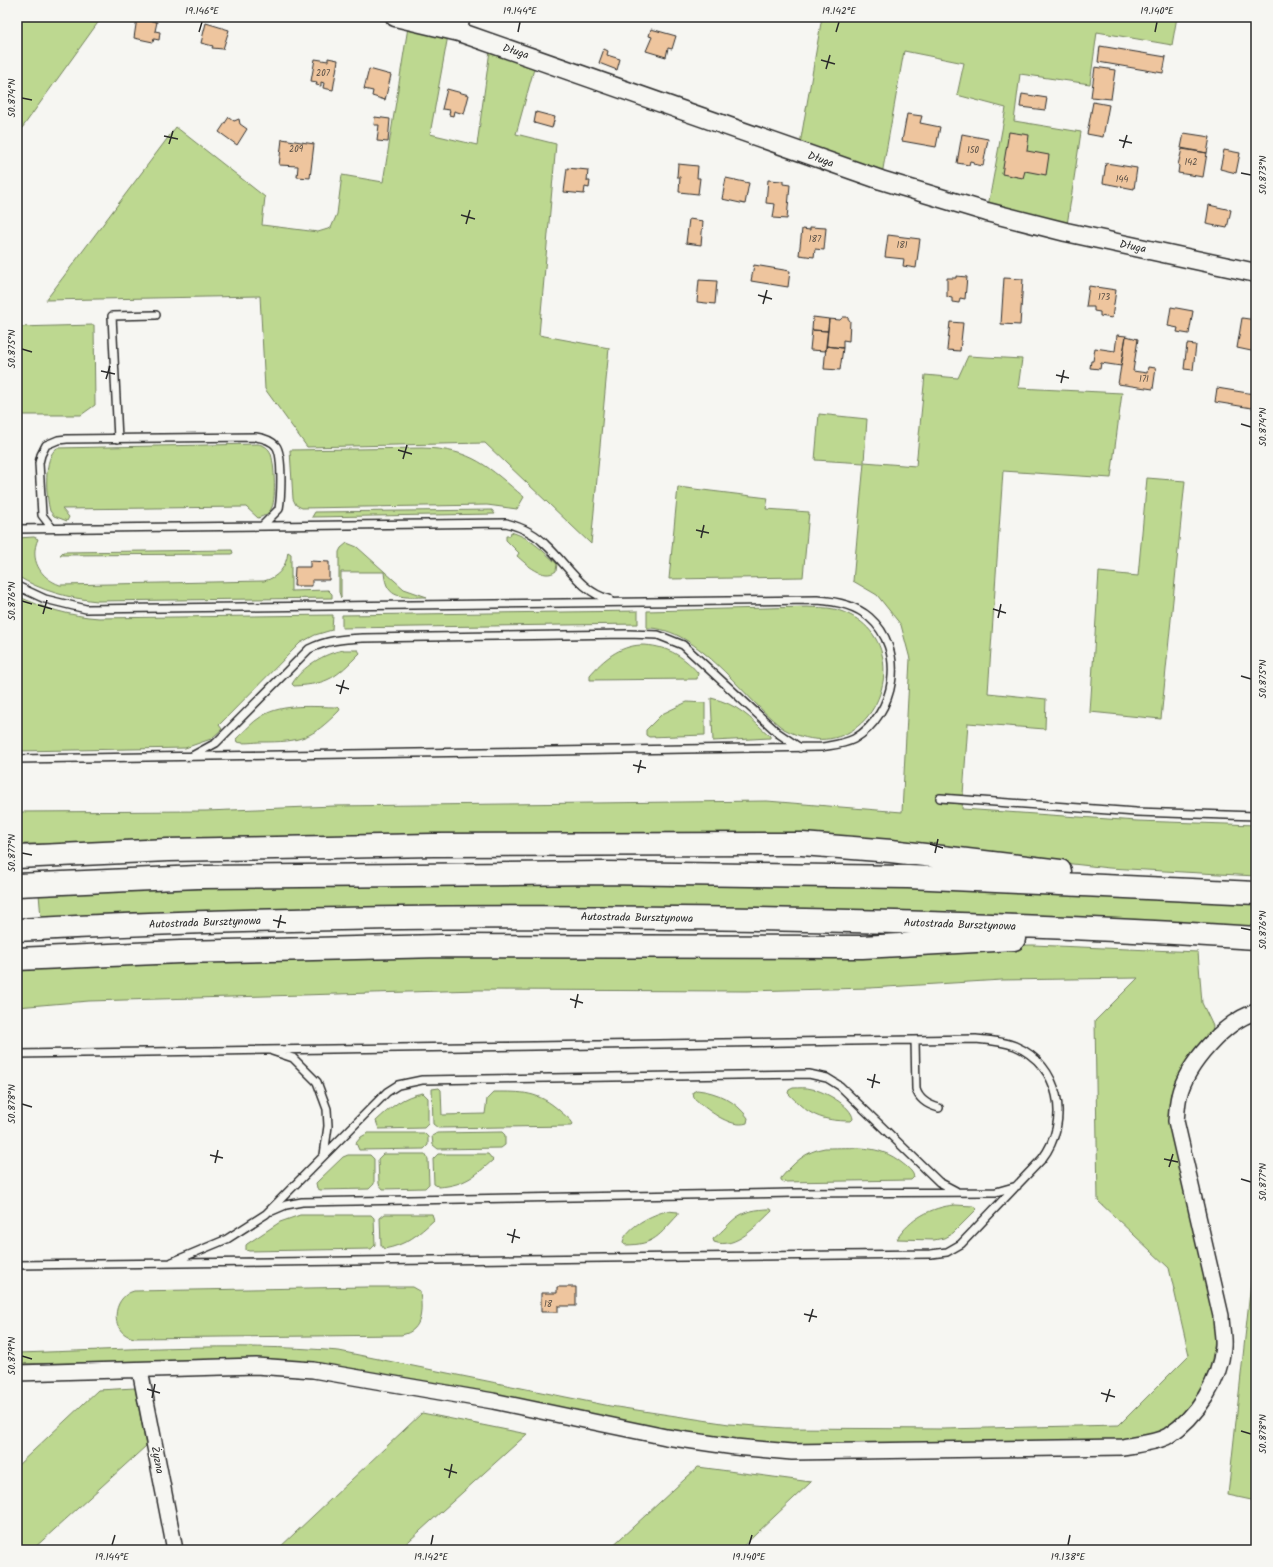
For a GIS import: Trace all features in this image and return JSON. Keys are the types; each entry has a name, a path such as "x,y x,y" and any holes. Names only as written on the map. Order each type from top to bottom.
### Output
{"highway":[{"path":"17,857 168,850 426,845 802,844 899,852 1253,893"},
{"path":"17,885 206,877 604,873 908,877 1253,893"},
{"name":"Autostrada Bursztynowa","path":"17,930 163,923 390,917 644,917 922,922 1246,937"},
{"path":"17,958 433,946 818,948 912,945 1002,939 1246,937"}],"street":[{"name":"Długa","path":"394,17 460,24 888,182 987,212 1058,230 1256,273"},
{"path":"17,1373 256,1366 313,1370 493,1401 666,1437 735,1447 792,1452 1123,1447 1143,1444 1167,1436 1194,1412 1207,1395 1217,1371 1223,1346 1220,1316 1176,1121 1179,1095 1191,1070 1205,1050 1227,1026 1247,1015 1256,1012"},
{"name":"Żyzna","path":"140,1370 175,1550"}],"lane":[{"path":"118,439 112,316 156,315"},
{"path":"52,528 42,515 40,505 39,463 44,448 52,442 58,440 256,437 270,441 276,446 279,453 279,509 262,526"},
{"path":"17,529 506,523 529,532 546,544 593,593 621,602"},
{"path":"17,586 45,599 86,609 817,600 850,606 868,616 886,639 892,654 891,682 886,701 877,719 854,739 840,744 801,748 17,759"},
{"path":"190,757 216,743 309,649 320,643 337,639 626,634 658,635 683,645 778,733 801,748"},
{"path":"940,798 1136,812 1256,816"},
{"path":"17,891 40,884"},
{"path":"17,924 42,928"},
{"path":"17,1054 976,1039 994,1041 1014,1046 1029,1054 1042,1067 1056,1089 1058,1112 1057,1128 1051,1148 1018,1186 961,1244 947,1252 932,1254 17,1265"},
{"path":"915,1040 916,1089 918,1096 924,1101 939,1108"},
{"path":"267,1049 293,1058 317,1082 327,1109 328,1126 324,1156"},
{"path":"266,1214 387,1092 409,1082 427,1080 809,1074 826,1078 840,1086 939,1182 956,1191"},
{"path":"166,1264 227,1239 266,1214 286,1205 302,1202 956,1191 996,1192 1018,1186"}],"green space":[{"path":"17,17 102,17 17,135"},
{"path":"395,17 462,17 449,30 430,134 477,145 491,43 537,58 516,134 556,144 539,335 609,348 591,544 485,443 307,447 265,389 260,296 46,300 176,127 265,197 262,225 318,232 331,228 337,214 342,175 383,182 409,21"},
{"path":"822,17 1177,17 1172,45 1097,32 1090,84 1020,74 1014,121 1081,132 1066,232 987,212 1006,108 957,95 964,63 904,51 881,180 799,150"},
{"path":"94,325 95,405 81,415 17,415 17,327"},
{"path":"968,356 1022,359 1018,388 1122,393 1111,478 1003,471 988,693 1046,699 1045,729 968,723 962,809 1137,821 1256,825 1256,876 1109,868 954,851 17,844 17,812 206,811 334,806 767,801 902,812 910,659 901,625 877,595 853,581 864,463 815,460 819,414 867,419 864,462 916,466 925,375 958,378"},
{"path":"258,444 267,448 271,454 274,469 274,487 271,509 266,514 258,518 246,507 62,509 69,517 67,521 54,516 50,511 47,496 48,468 49,460 57,448"},
{"path":"440,449 467,456 489,469 524,497 517,509 487,505 302,508 296,505 293,499 290,450"},
{"path":"1147,478 1185,481 1161,719 1090,712 1099,572 1138,576"},
{"path":"678,487 768,498 766,509 809,512 803,577 669,579"},
{"path":"492,510 495,514 312,517 315,512"},
{"path":"511,532 525,538 541,549 557,564 556,571 551,574 541,573 530,567 517,556 519,553 506,540 506,536 510,536"},
{"path":"34,537 38,539 35,554 38,567 47,578 60,585 264,581 274,577 281,571 286,562 288,552 291,554 291,591 328,590 332,594 332,598 97,601 76,598 46,590 17,576 17,538"},
{"path":"347,543 357,547 404,589 427,597 404,597 392,593 385,581 384,572 341,572 341,598 339,592 339,552"},
{"path":"232,550 233,553 231,554 60,555 63,552"},
{"path":"17,596 57,611 99,618 333,615 332,630 315,635 300,643 219,725 222,729 211,739 185,748 17,751"},
{"path":"807,607 834,609 863,623 879,645 884,671 879,697 865,720 844,735 816,739 784,729 703,652 685,639 666,631 647,628 647,611"},
{"path":"638,611 638,624 342,628 342,615"},
{"path":"649,645 665,649 679,656 698,673 697,679 590,680 590,675 606,659 626,648"},
{"path":"344,650 358,650 360,653 332,678 306,685 294,686 292,684 302,672 314,662 329,654"},
{"path":"711,698 729,704 743,712 770,736 770,738 713,741"},
{"path":"687,702 705,703 705,735 649,737 646,735 646,730 662,714"},
{"path":"309,706 338,707 340,709 339,711 321,728 296,740 246,743 237,742 236,739 262,716 279,709"},
{"path":"682,882 921,887 1256,903 1256,928 41,918 39,894 317,885"},
{"path":"1033,945 1198,952 1202,1003 1213,1026 1212,1031 1197,1045 1187,1060 1183,1067 1174,1094 1215,1315 1214,1351 1204,1384 1195,1399 1185,1412 1171,1424 1155,1433 1132,1440 801,1445 728,1439 243,1360 17,1364 17,1353 218,1347 299,1348 339,1351 610,1406 729,1424 785,1428 944,1429 1119,1425 1189,1355 1169,1268 1098,1201 1095,1021 1138,978 1002,980 870,988 746,991 479,990 89,1001 17,1007 17,968 114,962"},
{"path":"439,1088 441,1090 442,1115 485,1114 487,1099 494,1092 513,1092 537,1096 552,1104 571,1120 573,1124 571,1126 438,1128 433,1124 432,1089"},
{"path":"793,1088 810,1088 830,1096 848,1109 853,1119 851,1121 831,1120 809,1112 795,1101 788,1093 789,1090"},
{"path":"697,1090 726,1098 743,1112 748,1118 747,1123 733,1123 711,1112 694,1098 693,1092"},
{"path":"423,1093 428,1098 428,1124 424,1128 379,1129 376,1121 397,1103 409,1097"},
{"path":"502,1132 505,1135 505,1145 501,1148 438,1149 433,1145 432,1136 437,1133"},
{"path":"368,1133 424,1133 428,1137 428,1145 424,1149 359,1150 356,1143 361,1137"},
{"path":"825,1148 865,1148 875,1150 893,1157 906,1166 914,1177 911,1180 784,1182 781,1180 781,1178 795,1163 805,1155"},
{"path":"383,1154 425,1154 428,1159 429,1184 425,1188 383,1189 379,1184 378,1159"},
{"path":"438,1154 488,1154 493,1160 481,1171 463,1182 439,1187 434,1184 433,1159"},
{"path":"348,1155 370,1155 374,1159 374,1184 369,1189 320,1190 317,1188 316,1183 343,1157"},
{"path":"955,1205 973,1206 977,1209 953,1233 944,1238 934,1240 897,1239 908,1226 922,1215 938,1208"},
{"path":"771,1209 772,1211 746,1235 722,1244 714,1242 713,1239 736,1218 747,1212"},
{"path":"667,1211 678,1212 678,1215 656,1238 635,1245 625,1245 623,1242 625,1236 635,1226 648,1218"},
{"path":"385,1214 432,1214 434,1220 411,1239 399,1245 384,1249 381,1245 380,1218"},
{"path":"300,1215 371,1215 374,1218 375,1245 371,1249 246,1250 247,1244 280,1222"},
{"path":"1256,1236 1256,1501 1228,1495"},
{"path":"413,1287 420,1291 421,1312 418,1324 414,1329 409,1333 401,1335 135,1338 127,1335 121,1330 117,1323 116,1316 117,1308 121,1300 126,1295 134,1291"},
{"path":"135,1388 146,1446 32,1550 17,1550 17,1466 98,1390"},
{"path":"422,1413 527,1434 399,1550 277,1550"},
{"path":"698,1467 811,1482 739,1550 608,1550"}],"building":[{"path":"137,18 157,22 155,31 160,32 159,40 154,39 153,42 134,38"},
{"path":"206,23 229,30 223,49 212,48 213,46 201,43"},
{"path":"651,29 676,36 672,49 668,48 666,57 646,51 652,37 649,36"},
{"path":"1100,46 1166,57 1163,73 1098,62"},
{"path":"604,49 608,51 607,55 620,59 617,70 599,63"},
{"path":"328,58 338,60 333,90 323,88 324,83 321,82 321,86 316,85 317,82 311,81 315,59 328,61"},
{"path":"1095,67 1115,70 1111,99 1091,97"},
{"path":"369,69 391,75 385,100 372,96 373,91 364,89"},
{"path":"447,89 469,95 464,114 454,111 453,116 449,115 450,110 442,109"},
{"path":"1022,94 1047,98 1045,110 1020,107"},
{"path":"1093,102 1109,105 1103,137 1087,134"},
{"path":"536,112 555,117 552,128 534,123"},
{"path":"907,114 922,116 920,123 940,127 936,147 902,141"},
{"path":"229,117 234,121 239,119 240,124 247,129 237,145 219,132"},
{"path":"375,117 390,119 388,142 377,141 379,125 374,125"},
{"path":"1009,132 1029,135 1027,151 1049,155 1046,175 1025,171 1023,178 1002,174"},
{"path":"1184,133 1210,137 1207,153 1181,148"},
{"path":"962,134 988,139 983,166 973,164 974,162 970,161 969,165 957,163"},
{"path":"282,139 314,144 310,178 297,177 298,166 279,165"},
{"path":"1182,149 1207,153 1203,177 1178,173 1178,165"},
{"path":"1224,150 1240,153 1236,173 1220,169"},
{"path":"1106,163 1137,168 1134,189 1103,183"},
{"path":"678,164 698,166 697,178 700,178 698,194 679,192 680,177 677,177"},
{"path":"567,168 588,170 587,181 590,181 589,188 585,187 584,194 564,192"},
{"path":"726,178 749,183 745,204 722,199"},
{"path":"768,180 783,181 783,184 790,185 787,219 773,218 775,204 766,203"},
{"path":"1209,205 1231,210 1227,228 1206,224"},
{"path":"689,219 703,221 701,245 686,243"},
{"path":"810,227 826,228 824,250 815,249 814,257 799,255 802,229 810,230"},
{"path":"888,235 920,239 916,268 903,266 904,259 885,257"},
{"path":"754,265 790,271 788,287 751,281"},
{"path":"956,276 967,277 965,299 960,298 959,303 952,302 952,298 947,297 947,278 956,278"},
{"path":"1004,278 1023,279 1020,325 1001,324"},
{"path":"699,280 717,281 715,304 697,302"},
{"path":"1089,286 1116,290 1112,318 1100,316 1100,312 1094,311 1094,307 1086,307"},
{"path":"1171,307 1193,311 1189,334 1177,332 1178,328 1168,326"},
{"path":"813,317 829,319 828,331 812,330"},
{"path":"843,317 847,317 850,321 849,341 843,340 843,348 826,346 829,319 840,320"},
{"path":"1242,318 1256,320 1256,352 1237,348"},
{"path":"950,322 963,323 960,351 947,350"},
{"path":"812,330 828,331 826,351 810,350"},
{"path":"1117,335 1126,336 1121,366 1101,363 1100,369 1090,368 1091,361 1093,361 1095,348 1115,351"},
{"path":"1126,336 1138,339 1133,371 1147,373 1148,367 1156,368 1153,389 1118,384"},
{"path":"1187,344 1196,345 1193,370 1184,369"},
{"path":"826,346 843,348 840,370 824,369"},
{"path":"1217,388 1254,394 1252,408 1215,402"},
{"path":"310,561 329,562 329,580 312,580 312,586 294,586 295,567 310,567"},
{"path":"557,1287 576,1287 576,1306 558,1306 558,1312 541,1312 541,1293 557,1293"}]}
